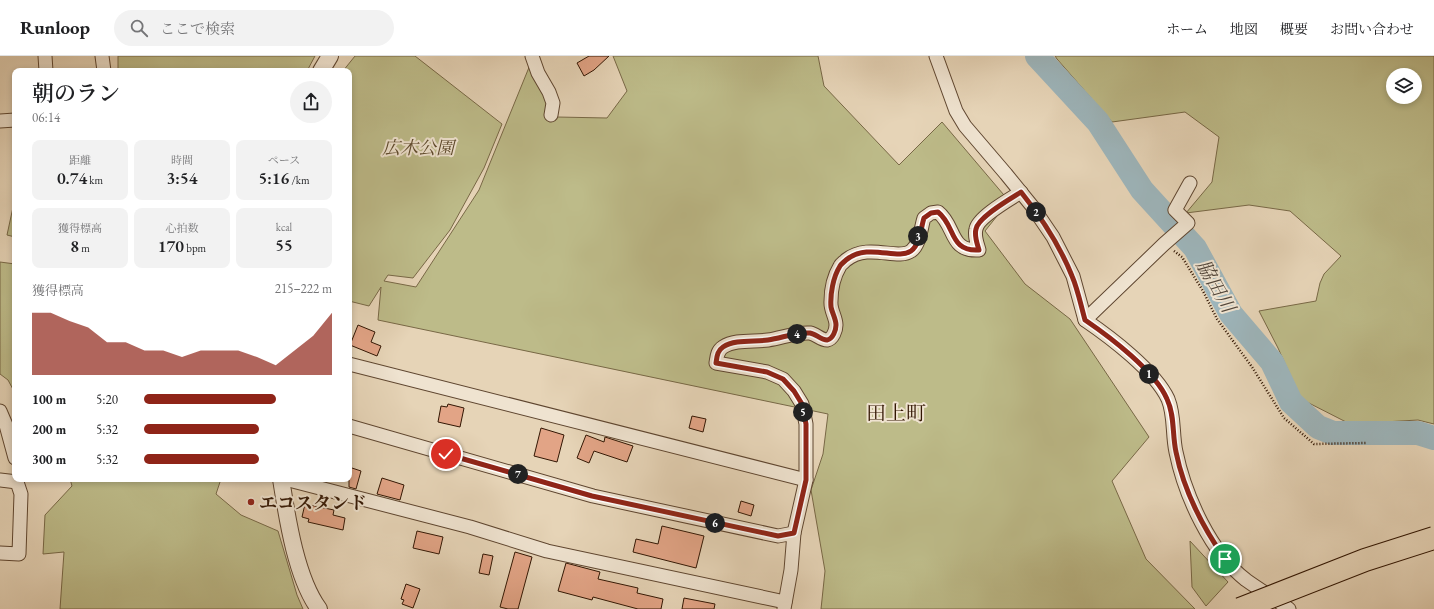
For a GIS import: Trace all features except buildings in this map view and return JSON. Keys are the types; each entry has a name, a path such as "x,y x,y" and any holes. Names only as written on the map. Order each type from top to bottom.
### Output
{"highway":[{"path":"1240,609 1365,560 1434,538"}],"street":[{"path":"45,56 46,68"},
{"path":"102,56 104,68"},
{"path":"323,68 330,56"},
{"path":"532,56 538,73 549,92 553,103 551,115"},
{"path":"936,56 956,111 965,126 1032,206 1056,244 1072,276 1085,320 1111,338 1145,369 1159,385 1167,398 1172,411 1176,451 1182,473 1195,511 1209,536 1225,559 1245,579 1289,609"},
{"path":"0,121 12,120"},
{"path":"1085,320 1167,241 1188,223 1175,210 1190,183"},
{"path":"297,482 470,527 547,551 785,606 791,570 794,533 806,480 806,424 802,404 794,391 783,379 767,372 716,363 718,353 723,347 729,344 768,340 793,335 811,333 827,340 831,338 836,325 831,309 835,275 840,265 850,257 860,252 870,251 904,254 911,251 916,245 924,218 931,213 938,212 945,217 957,243 970,250 979,250 975,237 976,227 981,219 1021,192"},
{"path":"352,365 806,480"},
{"path":"0,411 6,424 12,447"},
{"path":"352,427 592,496 778,536 794,533"},
{"path":"0,480 12,480"},
{"path":"0,553 19,554 21,494 18,482"},
{"path":"282,482 293,544 313,601 319,609"}],"path":[{"path":"1167,241 1182,257 1203,291 1217,319 1252,367 1284,418 1314,444 1366,443"}],"green space":[{"path":"118,56 315,56 309,68 118,68"},
{"name":"広木公園","path":"355,56 415,56 502,124 484,168 450,230 413,278 388,275 384,281 416,287 479,190 532,60 557,117 607,118 627,91 613,56 818,56 824,86 899,165 942,122 1009,201 985,231 1025,284 1070,319 1149,437 1112,481 1146,559 1195,609 821,609 825,571 811,490 823,454 828,414 378,320 381,287 369,306 352,302 352,68 345,68"},
{"path":"1055,56 1434,56 1434,424 1418,420 1350,424 1301,399 1278,348 1259,311 1316,301 1320,283 1324,274 1341,256 1290,211 1249,205 1186,213 1212,182 1219,137 1185,112 1112,122"},
{"path":"12,212 12,236 7,235"},
{"path":"0,262 12,264 12,387 8,380 0,374"},
{"path":"71,482 220,482 216,494 241,515 278,531 297,595 303,609 60,609 64,552 43,554 45,515 72,486"},
{"path":"1190,541 1228,582 1206,606 1192,587"}],"waterway":[{"name":"脇田川","path":"1037,56 1098,122 1142,190 1195,248 1231,314 1272,362 1291,402 1318,427 1333,433 1418,433 1434,438"}],"place":[{"name":"エコスタンド","path":"251,502"}],"district":[{"name":"田上町","path":"896,413"}],"route":[{"path":"446,454 592,496 778,536 794,533 806,480 806,424 802,404 794,391 783,379 767,372 716,363 718,353 723,347 729,344 768,340 793,335 811,333 827,340 831,338 836,325 831,309 835,275 840,265 850,257 860,252 870,251 904,254 911,251 916,245 924,218 931,213 938,212 945,217 957,243 970,250 979,250 975,237 976,227 981,219 1021,192 1053,237 1072,276 1085,320 1111,338 1145,369 1159,385 1167,398 1172,411 1176,451 1195,511 1209,536 1225,559"}]}
